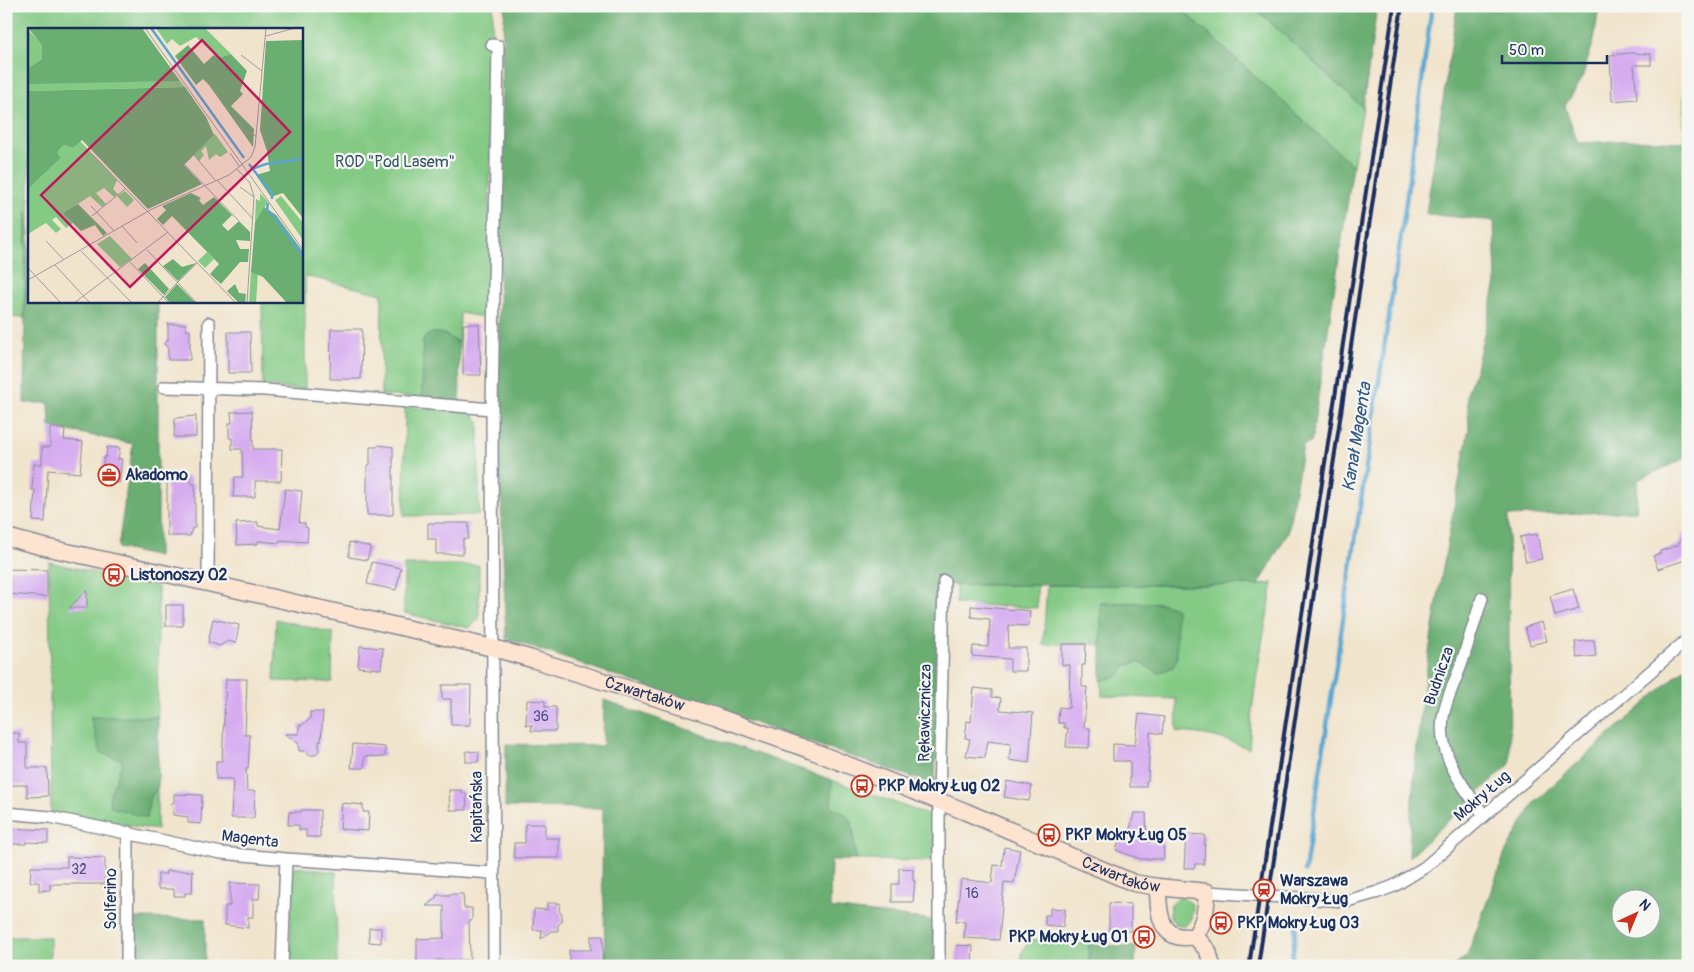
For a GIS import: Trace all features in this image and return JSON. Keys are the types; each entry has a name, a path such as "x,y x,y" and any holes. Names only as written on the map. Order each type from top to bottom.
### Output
{"street":[{"name":"Kapitańska","path":"492,45 498,46 492,262 494,966"},
{"path":"208,582 209,323"},
{"path":"164,387 209,387 275,391 492,409"},
{"name":"Czwartaków","path":"6,537 493,648 715,716 810,750 939,801 1134,883 1207,892 1264,896"},
{"name":"Rękawicznicza","path":"939,966 939,801 944,582"},
{"name":"Budnicza","path":"1482,598 1461,665 1444,708 1442,736 1448,760 1468,795 1484,815"},
{"name":"Mokry Ług","path":"1264,896 1347,901 1378,892 1406,879 1425,866 1688,639"},
{"name":"Magenta","path":"6,813 50,817 221,853 493,873"},
{"name":"Solferino","path":"127,966 128,832"},
{"path":"282,966 286,859"},
{"path":"1158,887 1159,916 1167,930 1176,936 1185,938 1195,936 1200,929 1205,916 1207,892"},
{"path":"1195,936 1208,951 1212,966"}],"green space":[{"name":"ROD \"Pod Lasem\"","path":"6,6 493,6 490,115 489,318 460,313 459,343 441,333 433,334 423,341 422,398 381,395 382,294 305,276 305,390 263,386 262,302 302,302 302,28 28,28 28,214 26,214 24,318 6,317"},
{"path":"505,6 1178,6 1353,166 1311,443 1303,445 1288,532 1259,585 938,585 935,785 506,638 498,411 502,45"},
{"path":"1178,6 1253,6 1363,108 1353,166"},
{"path":"1253,6 1377,6 1363,108"},
{"path":"1457,6 1599,6 1594,40 1581,81 1565,106 1578,143 1634,140 1684,142 1688,179 1688,457 1638,480 1636,511 1508,516 1510,764 1409,857 1415,767 1425,678 1469,427 1467,394 1476,368 1496,283 1494,221 1426,214"},
{"path":"1684,6 1688,6 1688,179 1684,142"},
{"path":"26,213 28,214 28,302 158,302 158,557 118,548 133,444 50,427 49,403 24,403"},
{"path":"432,333 443,334 459,343 460,402 422,398 423,341 426,336"},
{"path":"405,407 470,412 479,421 479,515 404,516"},
{"path":"49,562 158,587 157,830 51,812"},
{"path":"404,565 479,565 479,619 469,628 404,613"},
{"path":"1273,583 1255,686 1249,749 1214,737 1177,732 1176,699 1102,696 1101,681 1119,675 1126,665 1139,662 1159,673 1160,603 1101,603 1102,645 1082,643 1043,645 1047,585 1259,585"},
{"path":"956,585 1037,585 1037,608 956,604"},
{"path":"1101,603 1160,603 1176,608 1177,658 1173,667 1159,673 1138,662 1126,665 1119,675 1101,681"},
{"path":"276,619 333,633 332,682 274,681"},
{"path":"1688,665 1688,966 1454,966 1467,956 1505,853 1535,801"},
{"path":"604,700 832,780 831,806 845,814 852,822 856,860 831,860 830,908 934,920 934,966 605,966 602,880 603,808 505,807 506,744 603,746"},
{"path":"90,717 158,717 158,786 149,801 147,818 111,807 109,798 123,760 101,753"},
{"path":"832,780 934,817 934,861 856,860 852,822 831,806"},
{"path":"295,867 336,872 337,966 291,966 290,870"},
{"path":"1178,898 1188,900 1193,908 1191,919 1185,926 1176,925 1170,915 1171,904"},
{"path":"135,918 205,919 205,966 135,966"},
{"path":"6,937 50,937 50,966 6,966"},
{"path":"1031,939 1089,944 1089,966 1021,966 1022,952"},
{"path":"1089,944 1136,947 1135,966 1089,966"}],"building":[{"path":"1630,53 1651,54 1651,65 1634,65 1637,99 1612,101 1610,55"},
{"path":"168,324 186,324 186,330 190,331 190,360 168,360 168,348 164,344 168,340"},
{"path":"463,324 479,324 481,375 463,375"},
{"path":"331,329 362,329 361,379 330,379"},
{"path":"228,332 250,332 251,373 228,373"},
{"path":"252,411 253,449 282,449 281,481 255,481 255,497 233,497 235,477 243,477 242,449 232,449 232,438 229,438 229,423 232,423 231,412"},
{"path":"196,416 196,437 174,437 175,418"},
{"path":"50,427 65,430 64,440 83,442 80,473 48,470 45,522 33,521 35,490 32,490 34,464 42,464 42,447 50,447"},
{"path":"379,445 393,447 393,515 367,515 367,465 370,465 370,447 377,447"},
{"path":"107,447 120,448 118,459 122,459 119,483 100,480"},
{"path":"167,476 190,477 192,484 195,484 195,528 192,528 190,536 167,536"},
{"path":"285,489 302,491 299,523 305,523 305,527 308,528 307,542 280,540 280,543 258,541 258,544 237,545 236,523 258,522 258,526 280,529"},
{"path":"428,523 469,523 468,539 463,539 463,554 436,554 436,539 428,539"},
{"path":"1688,524 1688,559 1658,569 1653,556 1661,553 1660,551 1678,545"},
{"path":"1537,534 1542,559 1526,562 1520,537"},
{"path":"349,542 371,547 367,560 349,557"},
{"path":"372,562 401,568 396,590 367,584"},
{"path":"6,569 47,570 47,597 6,594"},
{"path":"1573,589 1579,609 1555,616 1550,596"},
{"path":"87,590 87,608 69,608"},
{"path":"166,605 183,605 183,626 166,626"},
{"path":"971,606 1030,611 1029,626 1009,625 1008,648 1026,648 1026,671 1010,671 1010,659 972,656 973,646 988,647 990,619 971,617"},
{"path":"213,619 239,625 236,643 228,641 220,646 208,642"},
{"path":"1542,622 1547,641 1530,645 1525,627"},
{"path":"1594,640 1596,656 1577,658 1575,642"},
{"path":"1062,644 1086,644 1085,665 1082,665 1082,687 1087,687 1084,728 1090,728 1089,748 1066,747 1068,728 1064,728 1064,723 1058,723 1059,707 1069,708 1070,665 1062,665"},
{"path":"360,646 383,648 381,669 358,667"},
{"path":"226,679 247,679 245,735 250,735 248,769 246,769 247,791 255,791 254,818 231,818 233,779 216,779 216,761 222,761"},
{"path":"442,685 471,685 470,725 451,725 451,699 442,699"},
{"path":"974,688 992,690 992,697 1001,698 1000,710 1033,713 1029,763 1009,760 1011,744 988,741 985,758 966,756 970,739 965,738 967,721 971,722"},
{"path":"527,700 545,701 545,707 556,707 556,731 531,731 532,725 526,725"},
{"path":"310,712 323,712 321,741 319,741 319,751 315,755 299,751 298,743 285,734 299,734 299,725 310,719"},
{"path":"1139,714 1164,717 1162,734 1150,732 1148,781 1146,781 1146,787 1130,787 1130,761 1113,761 1113,744 1135,745"},
{"path":"9,733 19,733 19,743 27,743 27,768 47,768 48,796 27,797 27,785 8,785"},
{"path":"353,744 385,747 385,757 365,756 364,768 351,768"},
{"path":"466,751 479,752 478,762 466,762"},
{"path":"1007,781 1032,786 1029,801 1004,797"},
{"path":"449,790 462,790 462,793 466,793 467,810 450,810"},
{"path":"174,794 202,795 201,824 188,823 188,817 173,815 171,804 174,802"},
{"path":"342,803 363,805 363,812 369,812 368,831 340,829"},
{"path":"301,810 320,810 320,837 306,837 306,830 299,830 299,825 288,825 289,812 301,812"},
{"path":"1134,813 1146,813 1147,842 1163,842 1164,859 1140,859 1116,850 1121,835 1128,837"},
{"path":"525,824 545,824 545,838 559,838 559,858 514,858 514,843 525,843"},
{"path":"8,828 48,830 48,843 26,842 26,844 8,844"},
{"path":"1186,834 1205,835 1204,864 1195,864 1194,868 1184,868"},
{"path":"1004,847 1020,850 1014,883 1004,882 999,940 964,938 965,922 956,921 961,879 992,883 994,865 1002,866"},
{"path":"67,857 105,858 105,884 50,884 50,890 39,891 39,882 30,882 31,867 67,867"},
{"path":"899,868 913,869 913,881 915,881 913,902 892,902 892,884 899,884"},
{"path":"166,871 193,871 192,893 185,893 185,896 174,896 174,889 158,889 158,874 166,874"},
{"path":"230,883 260,884 259,899 253,899 253,917 248,917 248,928 225,925 225,906 230,906"},
{"path":"463,894 464,908 472,908 472,921 469,921 470,960 436,960 436,966 417,966 417,939 444,938 444,906 426,906 436,898 436,895"},
{"path":"547,903 560,903 559,911 562,914 562,922 558,925 558,931 551,931 541,939 542,930 533,930 534,909 547,910"},
{"path":"1109,903 1131,904 1131,931 1109,931"},
{"path":"1050,908 1065,909 1063,927 1045,925 1045,915 1050,915"},
{"path":"369,928 381,928 381,943 369,942"},
{"path":"591,936 603,936 603,966 585,966 585,962 569,962 569,950 591,950"},
{"path":"957,945 973,946 972,965 956,964"}],"waterway":[{"name":"Kanał Magenta","path":"1305,871 1404,216 1432,6"},
{"name":"Kanał Magenta","path":"1291,966 1296,926"}],"railway":[{"path":"1249,966 1394,6"},
{"path":"1258,966 1402,6"}],"place":[{"name":"Akadomo","path":"109,475"},
{"name":"Listonoszy 02","path":"114,575"},
{"name":"PKP Mokry Ług 02","path":"862,786"},
{"name":"PKP Mokry Ług 05","path":"1049,835"},
{"name":"Warszawa Mokry Ług","path":"1264,890"},
{"name":"PKP Mokry Ług 03","path":"1221,923"},
{"name":"PKP Mokry Ług 01","path":"1144,937"}]}
